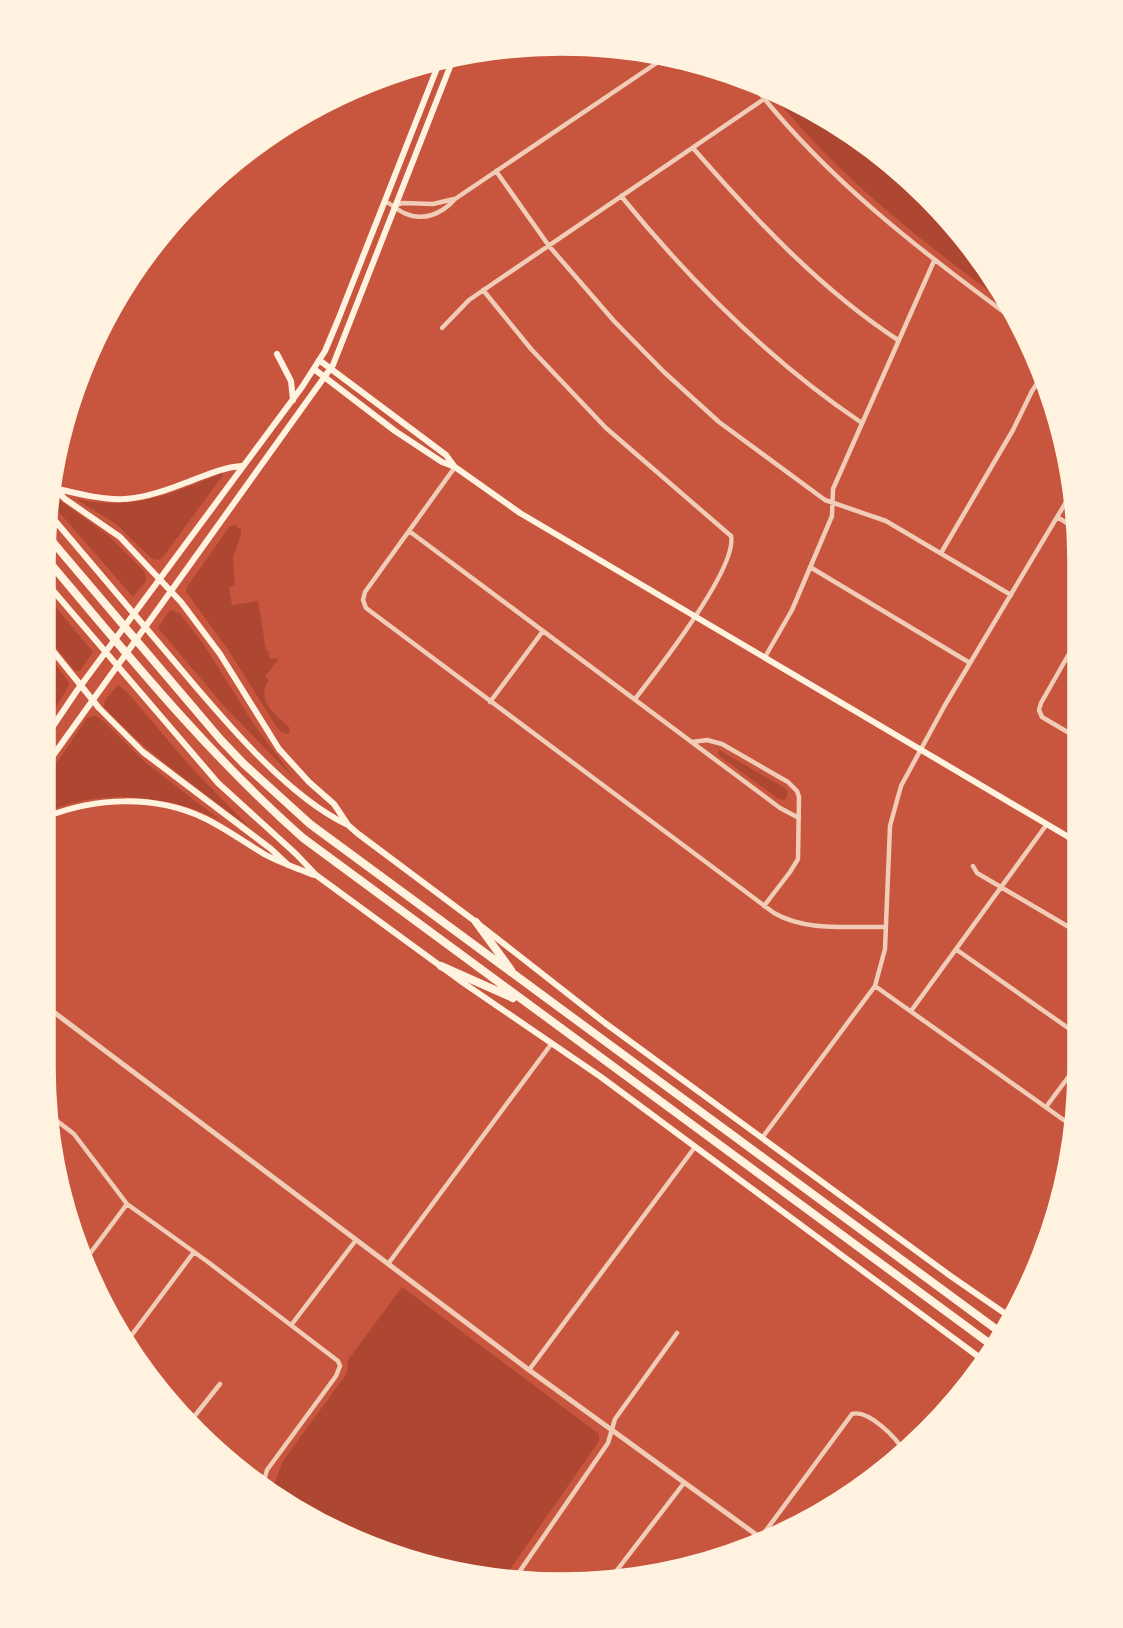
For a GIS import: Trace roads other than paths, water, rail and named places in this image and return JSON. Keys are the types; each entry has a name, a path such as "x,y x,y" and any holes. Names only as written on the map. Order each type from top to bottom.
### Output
{"highway":[{"path":"55,544 244,764 310,824 995,1329"},
{"path":"54,568 216,756 303,838 987,1342"},
{"path":"476,922 517,978"},
{"path":"441,966 528,1005"}],"main road":[{"path":"54,754 331,368 450,67"},
{"path":"54,725 320,360 436,71"},
{"path":"277,354 291,381 293,400"},
{"path":"320,360 446,455 455,467"},
{"path":"314,369 395,431 442,462 455,467 520,513 1069,837"},
{"path":"60,488 100,499 136,499 182,485 221,467 241,466"},
{"path":"59,492 120,537 172,592 220,654 276,745 309,782 334,804 348,825"},
{"path":"56,522 220,715 268,764 326,815 348,825 586,1009 1005,1313"},
{"path":"54,592 218,783 316,875 553,1043 977,1356"},
{"path":"54,652 126,737 150,759 271,849 288,865"},
{"path":"54,814 104,802 136,802 162,806 203,818 288,865 316,875"}],"street":[{"path":"384,201 406,214 438,214 455,199 656,63"},
{"path":"761,95 842,182 874,212 934,261 1003,311"},
{"path":"442,328 463,305 483,290 764,99"},
{"path":"693,148 778,241 868,319 898,340"},
{"path":"496,171 549,246 614,321 689,395 758,453 811,492 834,504 886,521 1011,595"},
{"path":"621,196 689,275 741,327 862,423"},
{"path":"394,205 433,204 455,199"},
{"path":"765,658 787,620 832,518 833,489 934,261"},
{"path":"483,290 531,349 606,428 731,536 732,544 726,559 695,617 635,699"},
{"path":"941,553 1037,384"},
{"path":"455,467 365,592 364,604 372,613 785,919 805,925 886,927"},
{"path":"762,1138 875,986 883,959 889,837 892,814 901,786 1065,504"},
{"path":"1058,517 1067,523"},
{"path":"409,531 780,808 799,818"},
{"path":"810,568 971,663"},
{"path":"490,702 543,631"},
{"path":"1069,654 1041,703 1040,712 1042,717 1069,733"},
{"path":"691,742 707,740 722,744 788,782 797,791 798,859 764,906"},
{"path":"911,1011 1046,824"},
{"path":"973,866 977,873 1069,927"},
{"path":"957,950 1069,1029"},
{"path":"875,986 1065,1121"},
{"path":"54,1012 529,1370 755,1535"},
{"path":"387,1264 553,1043"},
{"path":"1046,1107 1069,1077"},
{"path":"58,1121 74,1134 127,1204 335,1357 340,1366 336,1376 267,1470 265,1477"},
{"path":"529,1370 695,1147"},
{"path":"90,1254 127,1204"},
{"path":"292,1324 356,1240"},
{"path":"132,1335 194,1252"},
{"path":"519,1572 608,1443 615,1419 677,1333"},
{"path":"194,1416 220,1384"},
{"path":"770,1528 848,1418 856,1412 865,1415 890,1433 899,1445"},
{"path":"617,1570 684,1483"}]}
